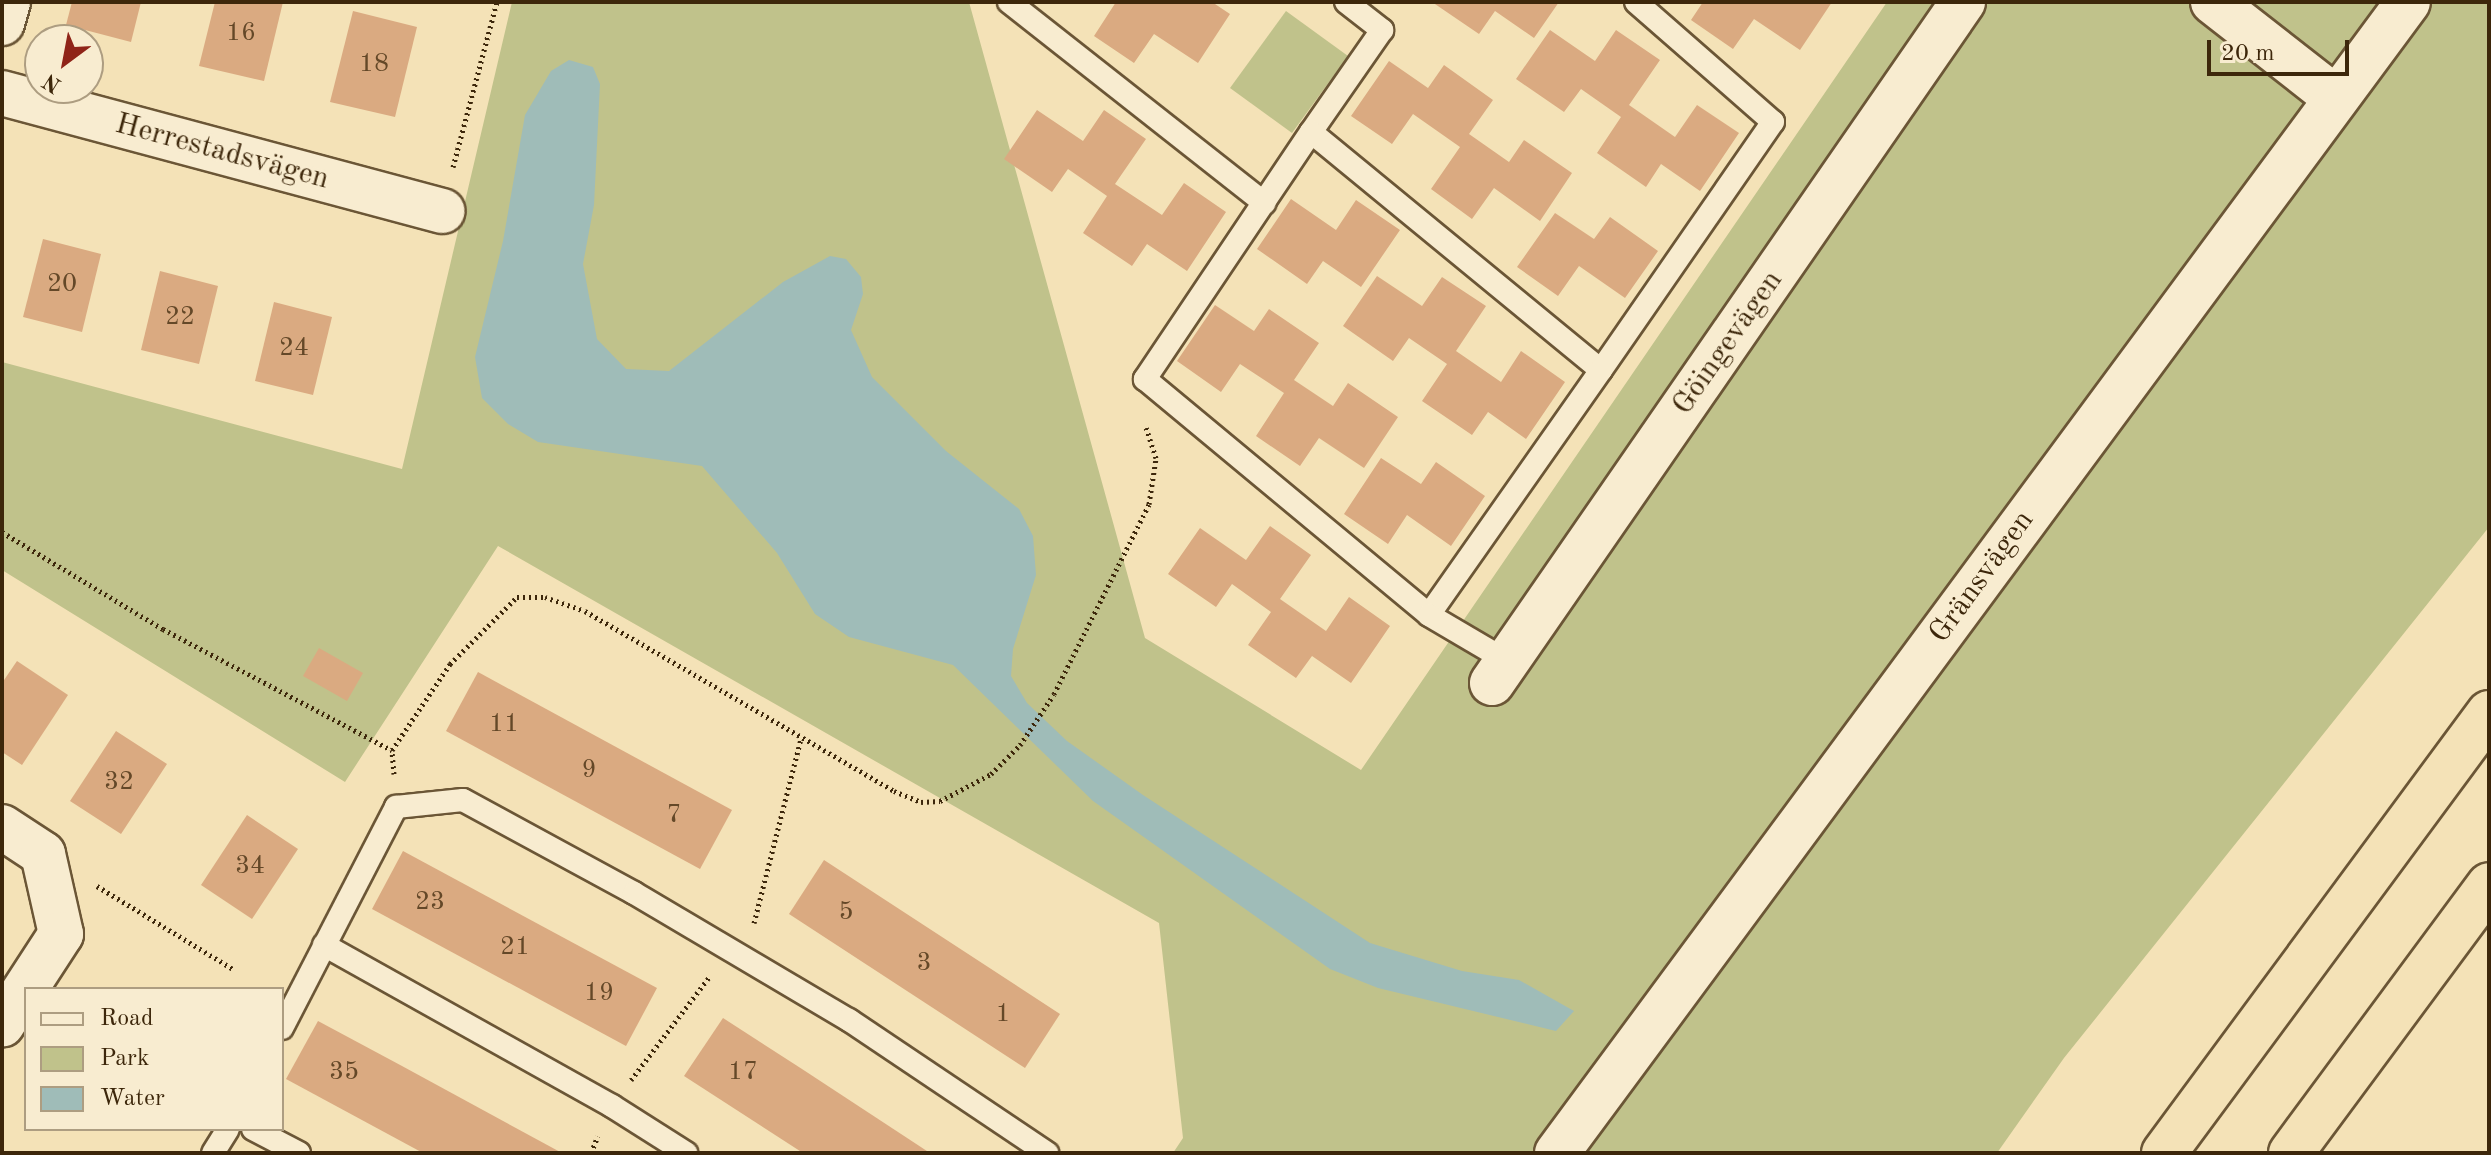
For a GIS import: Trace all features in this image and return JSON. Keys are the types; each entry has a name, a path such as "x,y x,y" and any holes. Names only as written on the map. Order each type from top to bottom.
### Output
{"highway":[{"path":"2164,1153 2489,713"},
{"path":"2291,1153 2489,885"}],"street":[{"path":"2,23 8,2"},
{"name":"Göingevägen","path":"1499,672 1963,2"},
{"path":"2213,2 2336,98"},
{"name":"Gränsvägen","path":"1557,1153 2408,2"},
{"name":"Herrestadsvägen","path":"2,93 442,211"},
{"path":"2,827 43,854 61,934 27,987"},
{"path":"2,1025 24,991"}],"lane":[{"path":"1009,2 1264,203"},
{"path":"1346,2 1382,30 1145,379 1499,672"},
{"path":"1429,615 1773,122 1636,2"},
{"path":"1311,132 1601,370"},
{"path":"284,1024 396,807 463,800 849,1020 1047,1153"},
{"path":"324,945 612,1106 686,1153"},
{"path":"213,1153 227,1131"},
{"path":"257,1131 299,1153"}],"path":[{"path":"442,211 497,2"},
{"path":"396,807 392,750 450,664 517,597 545,597 585,611 801,738 921,802 940,801 991,774 1020,745 1054,694 1149,504 1156,458 1140,401 1145,379"},
{"path":"2,532 163,629 392,750"},
{"path":"591,1153 612,1106 730,950 753,927 801,738"},
{"path":"43,854 233,969"}],"green space":[{"path":"512,2 969,2 1145,638 1361,770 1887,2 2489,2 2489,527 2064,1058 1997,1153 1173,1153 1183,1138 1159,923 498,546 345,782 2,570 2,362 402,469"},
{"path":"1286,11 1348,56 1292,133 1230,88"}],"water":[{"path":"569,60 593,67 600,84 594,205 583,264 597,339 626,369 669,371 783,282 830,256 846,259 861,277 863,294 851,330 872,377 946,451 1019,509 1033,536 1036,575 1013,649 1011,676 1027,703 1067,741 1143,795 1370,943 1462,971 1519,980 1574,1011 1556,1031 1378,988 1330,969 1093,801 953,665 849,637 815,614 777,553 702,466 538,442 508,424 482,398 475,357 503,241 525,115 551,71"}],"building":[{"path":"72,2 141,2 131,42 104,35 104,24 66,24"},
{"path":"215,2 283,2 264,81 199,66"},
{"path":"1116,2 1212,2 1230,14 1198,63 1154,34 1134,63 1094,36"},
{"path":"1432,2 1559,2 1534,38 1495,11 1479,34"},
{"path":"1703,2 1832,2 1800,50 1754,19 1733,49 1691,20"},
{"path":"353,11 417,27 395,117 330,102"},
{"path":"1550,30 1595,61 1616,30 1660,60 1629,105 1675,137 1697,105 1739,133 1700,191 1661,164 1646,187 1597,153 1621,117 1581,89 1564,112 1516,79"},
{"path":"1389,61 1428,88 1444,65 1493,100 1469,134 1509,162 1524,140 1572,173 1540,221 1494,188 1472,219 1431,189 1460,147 1413,114 1392,144 1351,116"},
{"path":"1037,110 1083,141 1104,110 1146,139 1115,184 1162,215 1184,183 1226,212 1187,271 1147,244 1132,266 1083,233 1107,196 1068,169 1052,192 1004,159"},
{"path":"1291,199 1336,230 1356,200 1400,230 1361,287 1323,261 1307,284 1257,249"},
{"path":"1555,213 1594,239 1610,217 1658,251 1625,298 1579,266 1558,296 1517,267"},
{"path":"43,239 101,254 82,332 23,317"},
{"path":"160,271 218,286 199,364 141,350"},
{"path":"1377,276 1422,306 1442,277 1486,306 1456,351 1501,382 1521,351 1565,382 1526,439 1488,412 1472,435 1422,401 1447,364 1409,338 1393,361 1343,326"},
{"path":"274,302 332,317 313,395 255,381"},
{"path":"1215,305 1254,331 1269,309 1319,343 1294,380 1333,406 1348,383 1398,417 1364,468 1319,438 1300,466 1256,436 1284,393 1240,364 1221,392 1177,361"},
{"path":"1381,458 1421,484 1436,462 1485,496 1451,546 1407,515 1388,544 1344,514"},
{"path":"1270,526 1311,555 1280,599 1326,631 1349,597 1390,626 1351,683 1312,656 1296,678 1248,645 1271,612 1232,584 1216,607 1168,574 1200,528 1246,560"},
{"path":"319,648 363,673 347,701 303,676"},
{"path":"17,661 68,695 22,765 2,752 2,683"},
{"path":"478,672 732,810 700,869 446,731"},
{"path":"116,731 167,764 121,834 70,801"},
{"path":"247,815 298,849 252,919 201,885"},
{"path":"403,851 657,988 626,1046 372,909"},
{"path":"824,860 1060,1014 1025,1068 789,914"},
{"path":"723,1018 930,1153 803,1153 684,1076"},
{"path":"318,1021 562,1153 423,1153 286,1079"}]}
